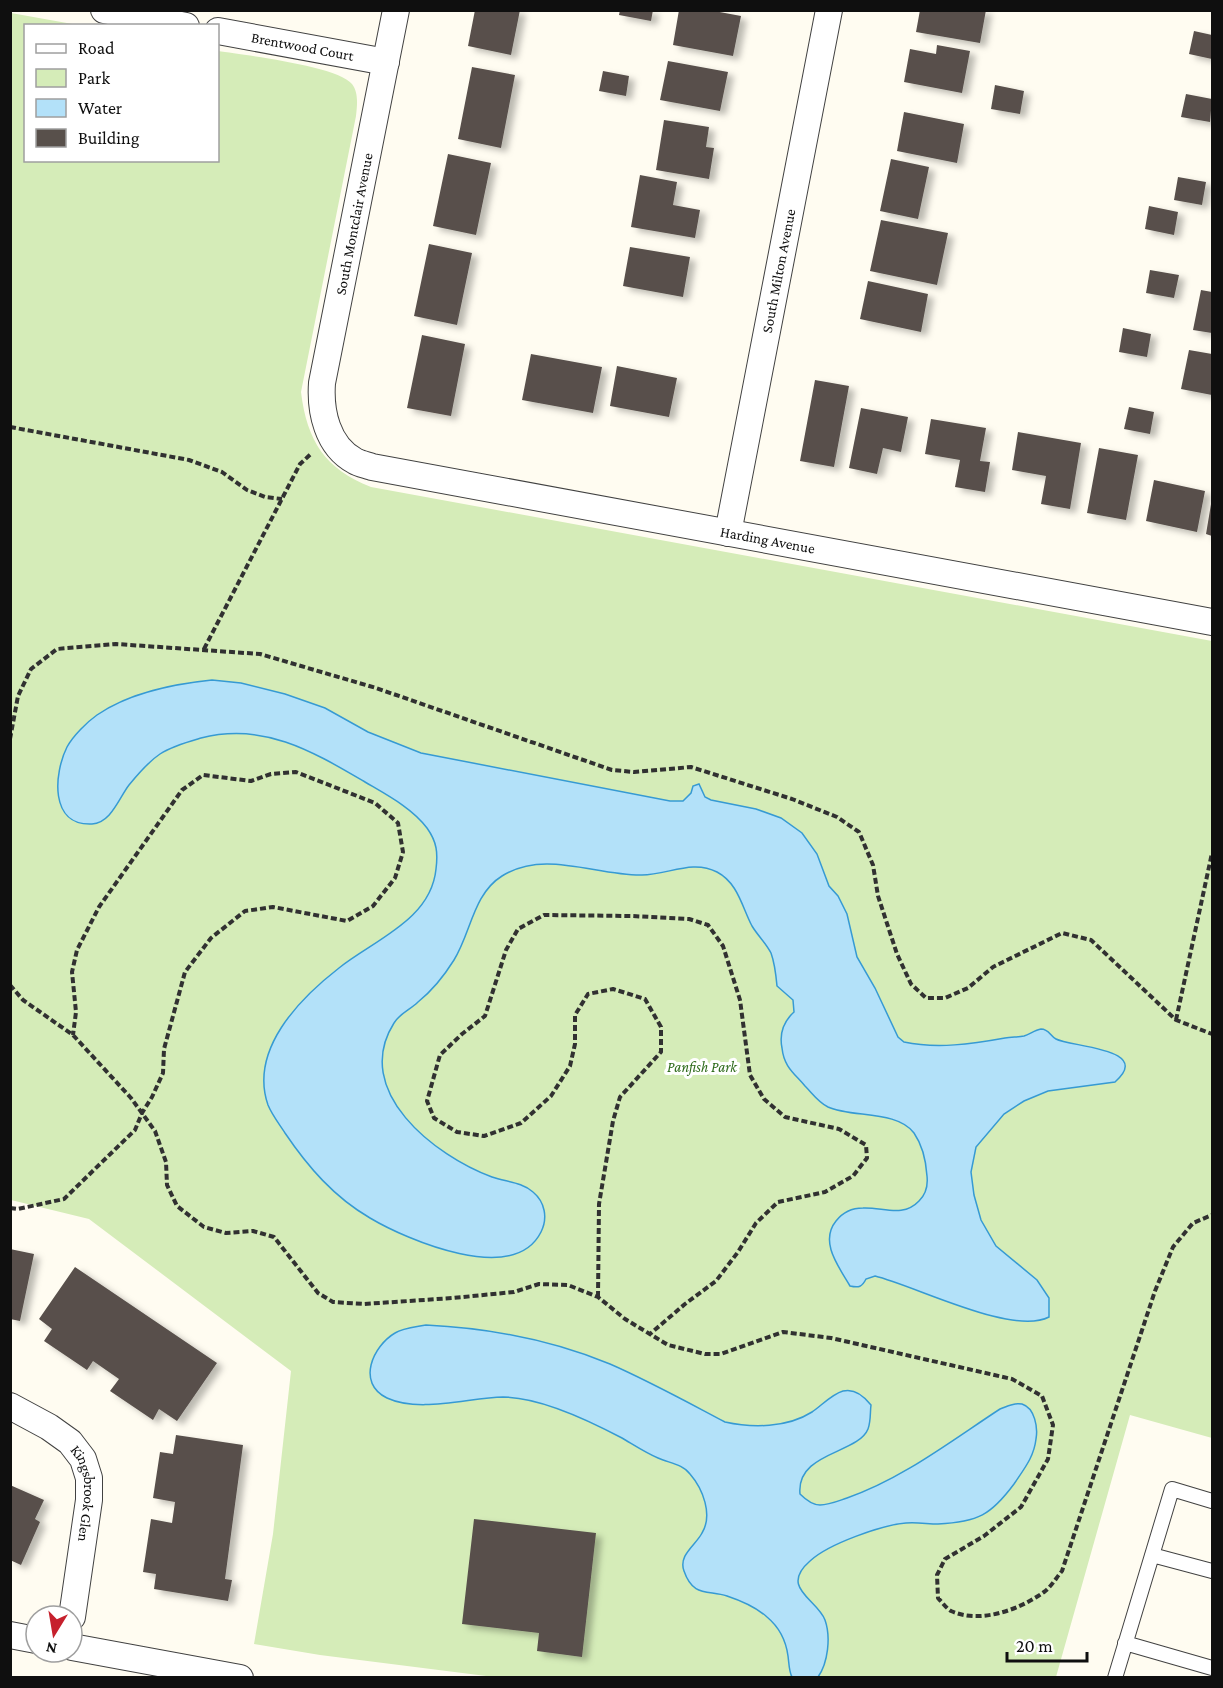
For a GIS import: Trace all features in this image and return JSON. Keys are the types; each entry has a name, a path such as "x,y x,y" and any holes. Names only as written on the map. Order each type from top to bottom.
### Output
{"street":[{"path":"104,10 176,24"},
{"name":"South Montclair Avenue","path":"332,437 324,419 321,401 322,383 396,10"},
{"name":"South Milton Avenue","path":"728,532 829,10"},
{"name":"Brentwood Court","path":"219,31 386,62"},
{"name":"Harding Avenue","path":"332,437 339,448 354,461 372,467 1212,622"},
{"name":"Kingsbrook Glen","path":"10,1406 49,1427 70,1442 83,1459 89,1478 89,1500 74,1604"},
{"path":"84,1649 240,1677"}],"lane":[{"path":"1115,1677 1172,1489 1212,1501"},
{"path":"1152,1555 1212,1571"},
{"path":"1125,1643 1212,1668"}],"path":[{"path":"10,427 189,460 222,471 247,490 265,497 282,499"},
{"path":"204,649 300,464 332,437"},
{"path":"10,739 18,696 31,669 57,648 116,644 260,654 375,688 612,770 634,772 691,767 792,799 837,817 859,832 873,865 878,896 897,954 911,984 926,998 945,998 968,988 993,967 1062,933 1091,940 1176,1020 1212,1034"},
{"path":"10,1208 18,1209 64,1199 135,1130 162,1073 164,1049 185,972 211,938 245,911 273,907 347,921 374,906 395,878 401,861 403,852 398,823 375,803 296,772 271,774 251,781 202,775 183,790 99,907 77,950 72,972 76,1012 73,1035"},
{"path":"1176,1020 1212,853"},
{"path":"598,1297 599,1204 613,1121 620,1097 661,1052 662,1027 645,999 613,989 588,994 575,1015 575,1044 570,1066 551,1096 521,1123 484,1136 457,1132 434,1118 427,1101 440,1055 485,1016 506,950 518,929 544,915 689,919 708,924 723,946 740,1000 750,1075 764,1099 785,1117 839,1129 866,1144 867,1158 853,1176 825,1192 778,1202 756,1223 716,1281 650,1334"},
{"path":"10,986 23,1000 73,1035 131,1098 155,1131 166,1162 167,1185 177,1206 204,1227 226,1233 253,1231 274,1236 318,1293 333,1302 364,1304 453,1298 514,1292 539,1284 568,1286 598,1297 626,1319 668,1346 705,1354 721,1354 783,1332 831,1338 1012,1379 1042,1396 1053,1425 1048,1459 1021,1507 984,1536 945,1559 937,1575 938,1598 949,1610 971,1617 993,1614 1020,1606 1045,1591 1062,1571 1164,1269 1173,1248 1193,1223 1212,1215"}],"green space":[{"name":"Panfish Park","path":"11,13 72,24 24,24 24,162 219,162 219,51 310,67 329,72 352,84 357,95 356,116 301,392 308,425 321,451 330,462 355,480 371,487 1212,641 1212,1438 1130,1415 1056,1677 502,1678 320,1655 254,1644 273,1534 291,1371 89,1219 11,1200"}],"water":[{"path":"212,680 241,683 285,694 325,708 368,732 421,753 670,801 683,801 691,793 693,786 699,784 705,797 711,800 756,809 781,818 802,833 817,854 829,886 838,896 847,914 857,957 875,988 898,1037 904,1042 929,1045 967,1044 1024,1036 1041,1029 1064,1042 1091,1047 1117,1056 1124,1062 1124,1071 1115,1082 1048,1091 1024,1101 1004,1114 976,1147 971,1172 981,1220 996,1246 1037,1280 1049,1298 1049,1317 1033,1321 988,1315 875,1276 866,1279 860,1286 850,1286 832,1254 829,1237 831,1229 839,1218 851,1210 870,1208 893,1211 906,1209 919,1201 925,1192 927,1183 922,1148 914,1133 897,1121 838,1110 824,1105 790,1069 783,1055 781,1037 787,1020 794,1012 793,1000 777,986 771,953 752,926 735,889 724,877 708,868 689,867 642,875 553,864 518,868 492,884 479,903 460,949 446,972 429,993 394,1023 384,1048 383,1073 391,1096 406,1118 447,1154 492,1177 524,1186 537,1196 544,1210 543,1227 527,1248 508,1256 485,1257 459,1254 387,1227 345,1201 333,1191 294,1146 272,1112 268,1105 264,1085 265,1065 281,1027 308,995 339,968 399,927 424,902 432,887 437,858 435,843 427,828 399,802 326,760 287,742 246,734 224,734 201,738 165,751 143,768 114,809 99,823 78,822 68,816 59,796 59,770 67,747 76,734 93,718 124,700 153,690"},
{"path":"426,1325 496,1332 566,1348 610,1364 725,1422 735,1424 758,1426 781,1424 812,1412 843,1391 855,1392 871,1405 868,1429 853,1444 817,1462 801,1480 800,1494 809,1502 817,1505 837,1502 887,1481 1000,1409 1013,1404 1022,1404 1030,1410 1035,1419 1037,1435 1028,1463 1014,1484 998,1503 982,1515 974,1519 952,1523 906,1523 883,1527 829,1548 810,1561 801,1570 798,1579 799,1586 825,1620 828,1650 818,1677 792,1677 784,1640 771,1621 758,1610 743,1602 696,1589 688,1579 684,1571 683,1560 702,1533 707,1518 705,1502 699,1487 684,1468 662,1460 622,1438 549,1405 503,1397 444,1404 414,1404 387,1398 378,1391 372,1383 370,1374 371,1365 380,1347 398,1331"}],"building":[{"path":"475,10 520,10 511,55 468,46"},
{"path":"620,10 653,10 651,21 619,15"},
{"path":"679,10 709,10 741,16 733,56 673,45"},
{"path":"920,10 986,10 980,43 916,32"},
{"path":"1194,31 1212,35 1212,59 1189,54"},
{"path":"937,45 970,51 962,93 904,82 910,49 936,54"},
{"path":"668,61 728,72 720,111 660,100"},
{"path":"472,67 515,75 501,148 458,139"},
{"path":"603,71 629,76 626,96 599,91"},
{"path":"995,85 1024,91 1020,114 991,109"},
{"path":"1186,94 1212,99 1210,122 1181,117"},
{"path":"904,112 964,124 957,163 897,151"},
{"path":"664,120 709,127 706,147 714,148 709,179 656,170"},
{"path":"448,154 491,163 476,235 433,226"},
{"path":"891,159 929,167 918,219 880,211"},
{"path":"640,175 677,182 673,205 700,210 695,238 631,227"},
{"path":"1178,177 1206,182 1202,205 1174,200"},
{"path":"1149,206 1178,212 1174,235 1145,229"},
{"path":"881,220 948,233 937,285 870,271"},
{"path":"429,244 472,253 457,325 414,316"},
{"path":"630,247 690,257 683,297 623,286"},
{"path":"1150,270 1179,275 1174,298 1146,293"},
{"path":"868,281 928,294 921,332 860,319"},
{"path":"1201,290 1212,292 1212,333 1193,330"},
{"path":"1123,328 1151,334 1147,357 1119,352"},
{"path":"422,335 465,344 451,416 407,408"},
{"path":"1189,350 1212,354 1212,395 1181,389"},
{"path":"531,354 602,367 593,413 522,400"},
{"path":"617,366 677,378 669,417 610,406"},
{"path":"815,380 849,386 834,467 800,461"},
{"path":"1129,407 1154,412 1150,434 1124,429"},
{"path":"861,408 908,417 901,452 883,448 877,474 849,468"},
{"path":"931,419 986,428 980,461 990,462 985,492 955,487 960,460 925,454"},
{"path":"1018,432 1081,443 1070,509 1041,504 1046,476 1012,470"},
{"path":"1099,448 1138,455 1126,520 1087,513"},
{"path":"1154,480 1205,491 1197,532 1146,521"},
{"path":"1212,504 1212,536 1206,534"},
{"path":"10,1249 34,1254 20,1321 10,1319"},
{"path":"75,1267 217,1363 177,1421 159,1409 153,1420 110,1391 119,1379 93,1361 87,1370 44,1341 52,1329 39,1319"},
{"path":"176,1435 243,1445 225,1579 232,1580 228,1601 154,1589 156,1574 143,1572 151,1519 172,1523 175,1502 153,1498 160,1452 173,1454"},
{"path":"10,1485 44,1500 35,1519 40,1522 21,1565 10,1560"},
{"path":"474,1519 596,1533 582,1657 537,1651 539,1633 462,1624"}]}
